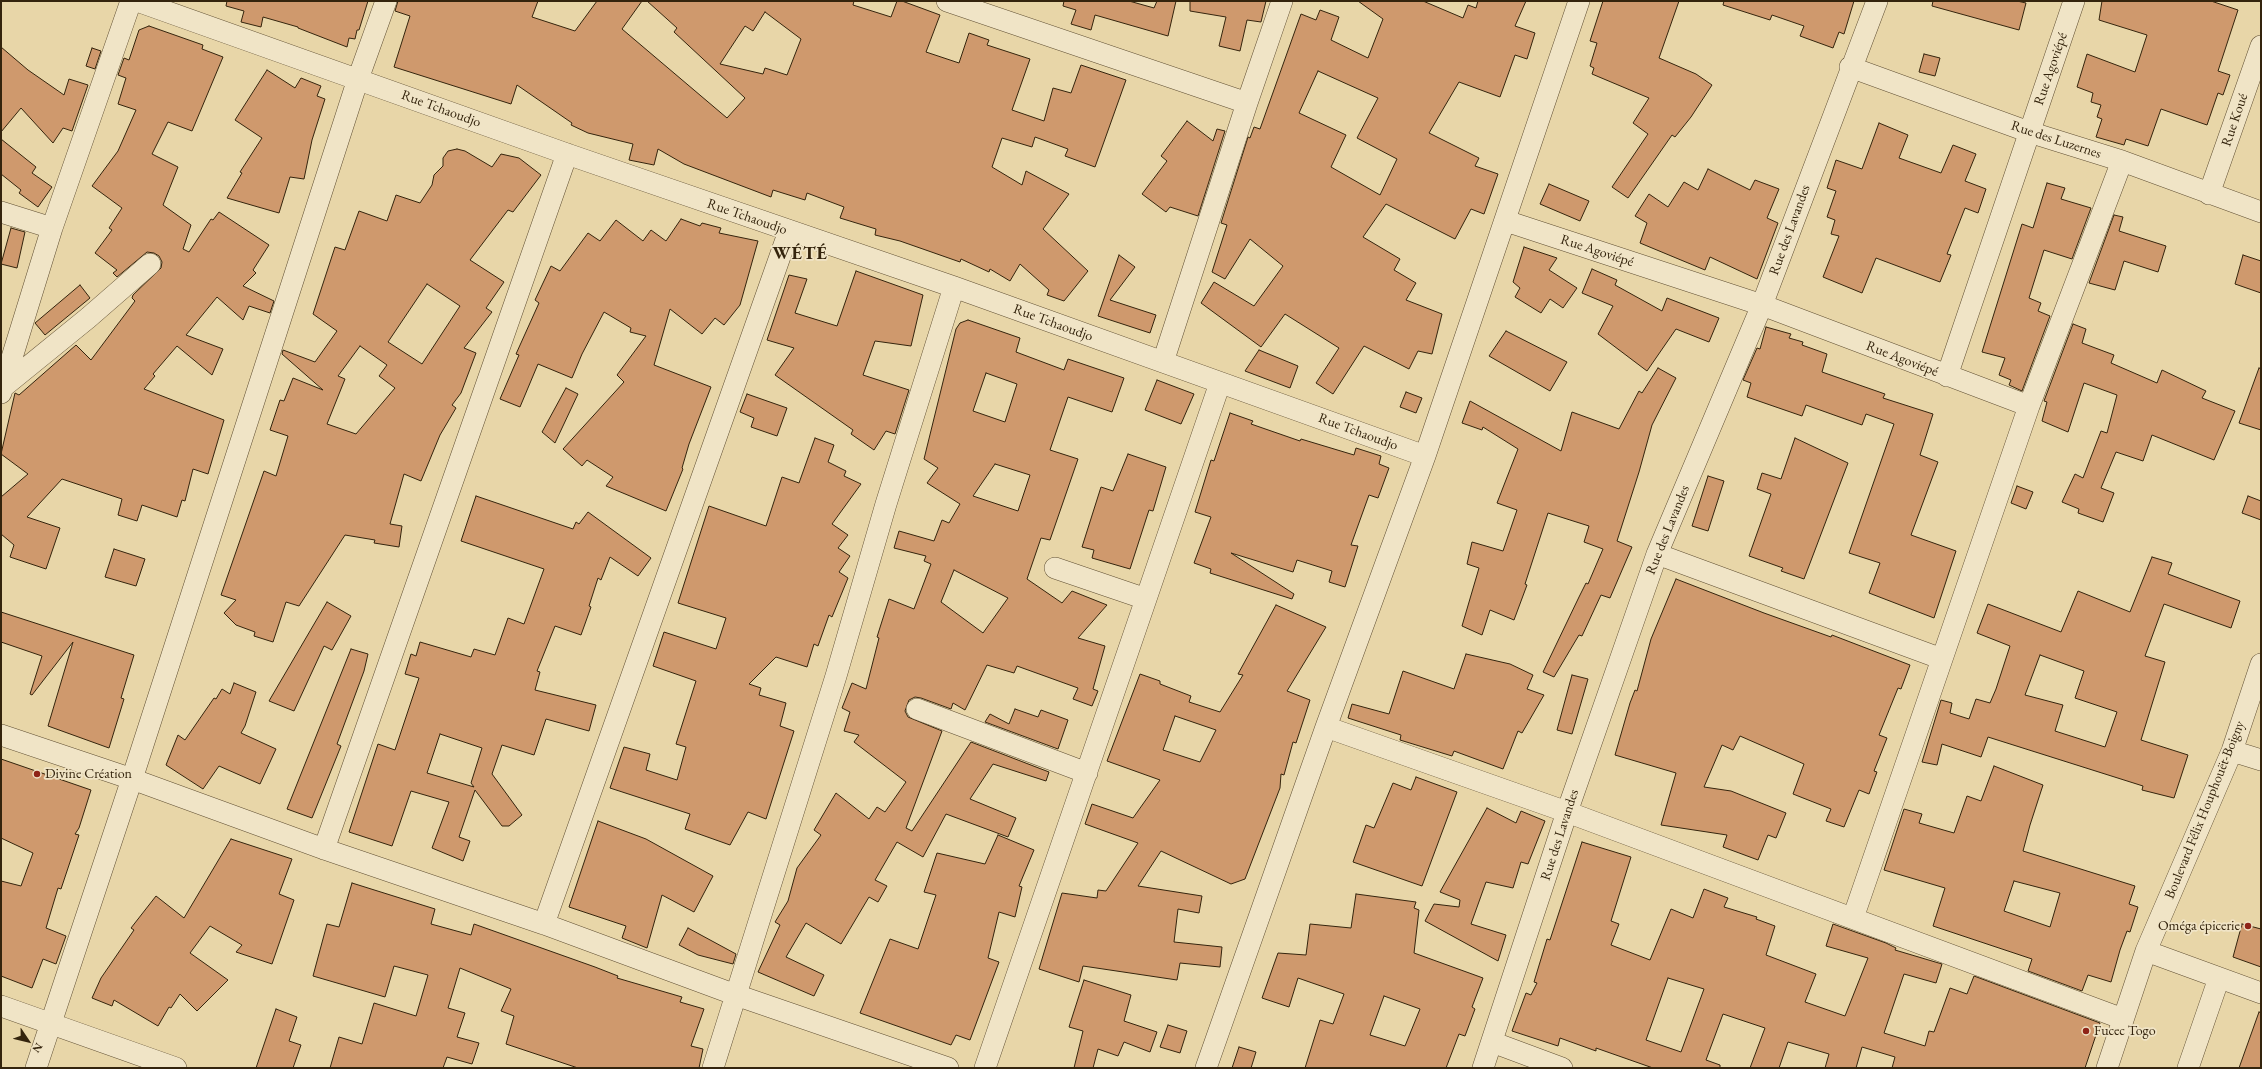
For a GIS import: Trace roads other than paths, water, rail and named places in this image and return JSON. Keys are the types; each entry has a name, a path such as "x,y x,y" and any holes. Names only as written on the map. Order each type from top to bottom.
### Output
{"street":[{"path":"2,390 52,228 132,1"},
{"name":"Rue Tchaoudjo","path":"137,1 566,154 954,287 1425,456"},
{"path":"36,1068 132,779 358,80 386,1"},
{"path":"947,1 1247,103"},
{"path":"1163,362 1247,103 1282,1"},
{"path":"1206,1068 1326,727 1425,456 1506,221 1579,1"},
{"name":"Rue des Lavandes","path":"1483,1068 1567,812 1657,554 1762,305 1850,67 1877,1"},
{"name":"Rue Agoviépé","path":"1506,221 1762,305 1948,376 2074,1"},
{"name":"Rue Koué","path":"2209,194 2261,46"},
{"name":"Rue des Luzernes","path":"1850,67 2029,132 2122,161 2261,212"},
{"path":"324,849 566,154"},
{"path":"1853,918 2029,406 2122,161"},
{"path":"1,212 52,228"},
{"path":"544,924 789,231"},
{"path":"2,390 150,264"},
{"path":"714,1068 836,676 886,504 954,287"},
{"path":"1948,376 2029,406"},
{"path":"985,1068 1220,383"},
{"path":"1657,554 1942,659"},
{"path":"1055,568 1146,599"},
{"name":"Boulevard Félix Houphouët-Boigny","path":"2107,1068 2146,951 2232,751 2261,664"},
{"path":"917,709 1087,773"},
{"path":"1326,727 1567,812 2123,1019"},
{"path":"1,735 132,779 324,849 544,924 736,995 948,1068"},
{"path":"2232,751 2261,760"},
{"path":"2146,951 2261,993"},
{"path":"2188,1068 2219,978"},
{"path":"1,1006 176,1068"},
{"path":"1492,1042 1562,1068"}],"place":[{"name":"Divine Création","path":"37,774"},
{"name":"Oméga épicerie","path":"2248,926"},
{"name":"Fucec Togo","path":"2086,1031"}],"district":[{"name":"WÉTÉ","path":"800,254"}]}
